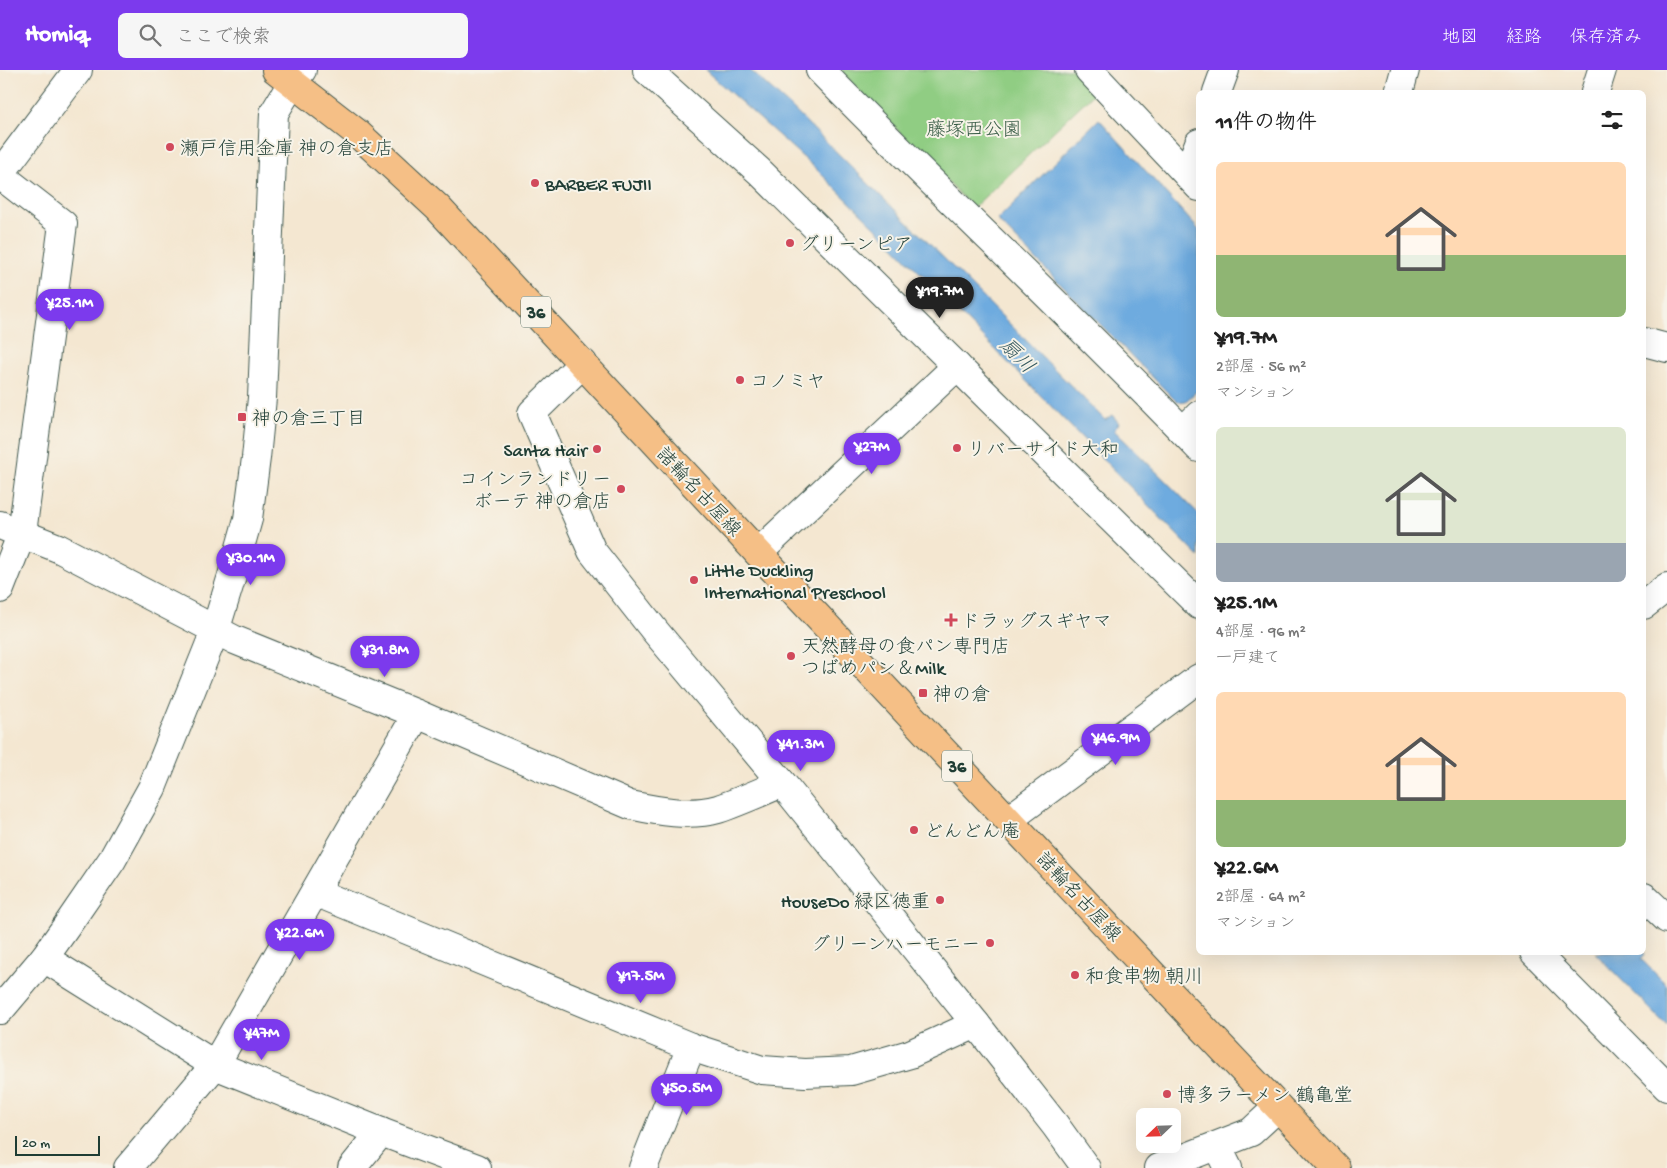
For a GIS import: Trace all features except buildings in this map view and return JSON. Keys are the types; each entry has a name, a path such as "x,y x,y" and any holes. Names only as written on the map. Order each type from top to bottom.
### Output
{"main road":[{"name":"諸輪名古屋線","path":"290,74 438,208 758,554 1336,1168"}],"street":[{"path":"0,589 63,224 0,174 78,70"},
{"path":"648,70 759,171 1196,602"},
{"path":"820,70 902,154 1193,431"},
{"path":"1090,70 1193,181"},
{"path":"1218,90 1225,70"},
{"path":"1400,90 1405,70"},
{"path":"1597,90 1602,70"},
{"path":"0,1010 44,958 112,860 152,788 215,631 248,519 262,398 274,113 290,74"},
{"path":"1193,181 1196,162"},
{"path":"1646,343 1667,348"},
{"path":"583,363 532,413 592,551 655,631 782,783 976,1024 1086,1168"},
{"path":"758,554 957,366"},
{"path":"11,529 58,548 235,640 630,805 660,811 687,812 717,809 782,783"},
{"path":"1646,603 1667,587"},
{"path":"1008,820 1196,680"},
{"path":"128,1168 216,1065 416,714"},
{"path":"315,892 691,1047 762,1070 805,1073 851,1071 910,1054 976,1024"},
{"path":"1646,899 1667,919"},
{"path":"1537,955 1667,1088"},
{"path":"44,958 216,1065 381,1132 477,1168"},
{"path":"644,1168 691,1047"},
{"path":"1159,1168 1222,1157 1278,1107"},
{"path":"352,1168 381,1132"}],"green space":[{"name":"藤塚西公園","path":"839,70 1073,70 1094,93 973,208"}],"water":[{"name":"扇川","path":"705,70 750,70 792,108 1105,420 1112,415 1119,423 1114,430 1196,511 1196,554 876,228 814,167"},
{"path":"1099,119 1196,227 1196,392 1186,401 1177,402 997,220"},
{"path":"1597,955 1644,955 1641,959 1667,985 1667,1026"}],"place":[{"name":"瀬戸信用金庫 神の倉支店","path":"170,147"},
{"name":"BARBER FUJII","path":"535,183"},
{"name":"グリーンピア","path":"790,243"},
{"name":"コノミヤ","path":"740,380"},
{"name":"神の倉三丁目","path":"242,417"},
{"name":"リバーサイド大和","path":"957,448"},
{"name":"Santa Hair","path":"597,449"},
{"name":"コインランドリー ボーテ 神の倉店","path":"621,489"},
{"name":"Little Duckling International Preschool","path":"694,580"},
{"name":"ドラッグスギヤマ","path":"951,620"},
{"name":"天然酵母の食パン専門店 つばめパン＆Milk","path":"791,656"},
{"name":"神の倉","path":"923,693"},
{"name":"どんどん庵","path":"914,830"},
{"name":"HouseDo 緑区徳重","path":"940,900"},
{"name":"グリーンハーモニー","path":"990,943"},
{"name":"和食串物 朝川","path":"1075,975"},
{"name":"博多ラーメン 鶴亀堂","path":"1167,1094"}]}
